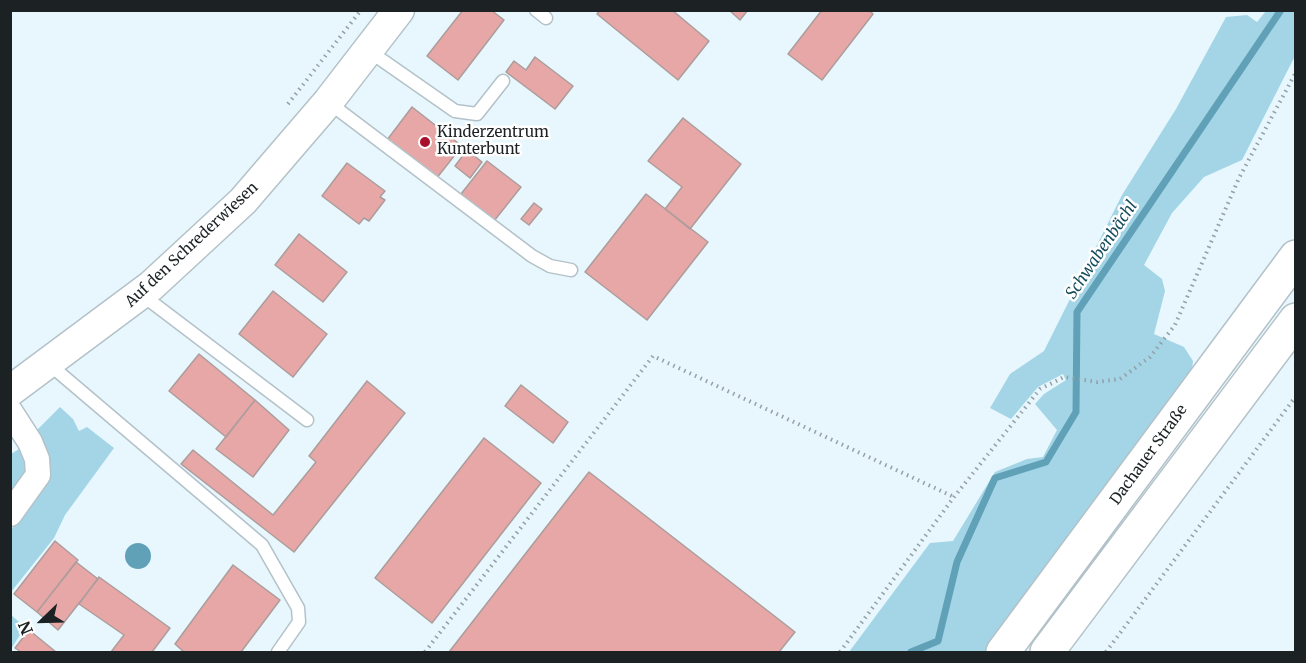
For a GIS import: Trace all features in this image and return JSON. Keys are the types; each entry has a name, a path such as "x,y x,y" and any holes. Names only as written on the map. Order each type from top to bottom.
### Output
{"main road":[{"name":"Dachauer Straße","path":"1003,652 1296,257"},
{"path":"1047,652 1296,320"}],"street":[{"name":"Auf den Schrederwiesen","path":"10,391 141,294 243,201 328,102 399,10"},
{"path":"10,411 33,451 38,475 10,514"}],"lane":[{"path":"368,50 455,111 477,114 503,81"},
{"path":"328,102 532,256 550,266 571,270"},
{"path":"141,294 307,420"},
{"path":"49,364 262,545 298,608 299,622 278,652"}],"path":[{"path":"284,109 361,10"},
{"path":"840,652 954,497 1040,389 1064,377 1097,382 1120,379 1150,357 1175,325 1239,178 1296,72"},
{"path":"425,652 653,356 954,497"},
{"path":"1106,652 1296,396"}],"shaded area":[{"path":"1266,11 1295,11 1295,56 1242,160 1204,177 1172,213 1144,265 1162,279 1165,291 1154,334 1184,347 1193,361 1191,377 987,652 849,652 930,543 953,541 995,472 1027,459 1043,457 1057,430 1035,404 1044,394 1066,380 1063,374 1038,387 1011,419 990,408 1010,374 1044,351 1122,195 1176,109 1226,17 1247,15 1257,22"},
{"path":"60,407 73,419 79,431 87,427 114,448 65,515 54,538 11,592 11,530 38,494 46,454 37,430"},
{"path":"19,449 27,470 11,502 11,454"},
{"path":"138,543 147,547 151,556 147,565 138,569 129,565 125,556 129,547"},
{"path":"11,615 25,627 11,649"}],"building":[{"path":"463,10 491,10 504,20 458,80 427,56"},
{"path":"600,10 672,10 709,41 678,80 597,14"},
{"path":"729,10 748,10 740,20"},
{"path":"822,10 869,10 873,14 822,80 788,54"},
{"path":"535,57 573,86 555,109 506,72 514,61 526,70"},
{"path":"412,107 462,146 436,179 387,140"},
{"path":"683,118 741,164 690,229 665,209 682,187 648,161"},
{"path":"467,150 482,162 470,178 455,166"},
{"path":"487,161 521,187 494,221 461,194"},
{"path":"347,163 385,191 380,197 385,200 369,221 364,218 359,224 322,196"},
{"path":"646,194 708,242 647,320 585,272"},
{"path":"534,203 542,209 529,225 521,219"},
{"path":"299,234 347,272 323,302 275,265"},
{"path":"273,291 327,334 293,377 239,334"},
{"path":"199,354 255,400 226,437 169,391"},
{"path":"367,381 405,413 294,552 181,464 193,450 273,515 316,462 309,456"},
{"path":"521,385 568,422 553,443 505,406"},
{"path":"255,400 289,430 253,477 216,449"},
{"path":"484,438 541,483 432,623 375,578"},
{"path":"589,472 795,632 779,652 449,652"},
{"path":"55,541 78,560 37,612 14,594"},
{"path":"76,562 98,579 58,630 37,612"},
{"path":"233,565 280,600 241,652 184,652 175,644"},
{"path":"99,577 170,628 152,652 111,652 124,635 79,604"},
{"path":"29,630 56,652 21,652 15,648"}],"waterway":[{"name":"Schwabenbächl","path":"911,652 938,641 957,562 995,478 1046,462 1076,412 1077,312 1281,10"}],"place":[{"name":"Kinderzentrum Kunterbunt","path":"425,142"}]}
